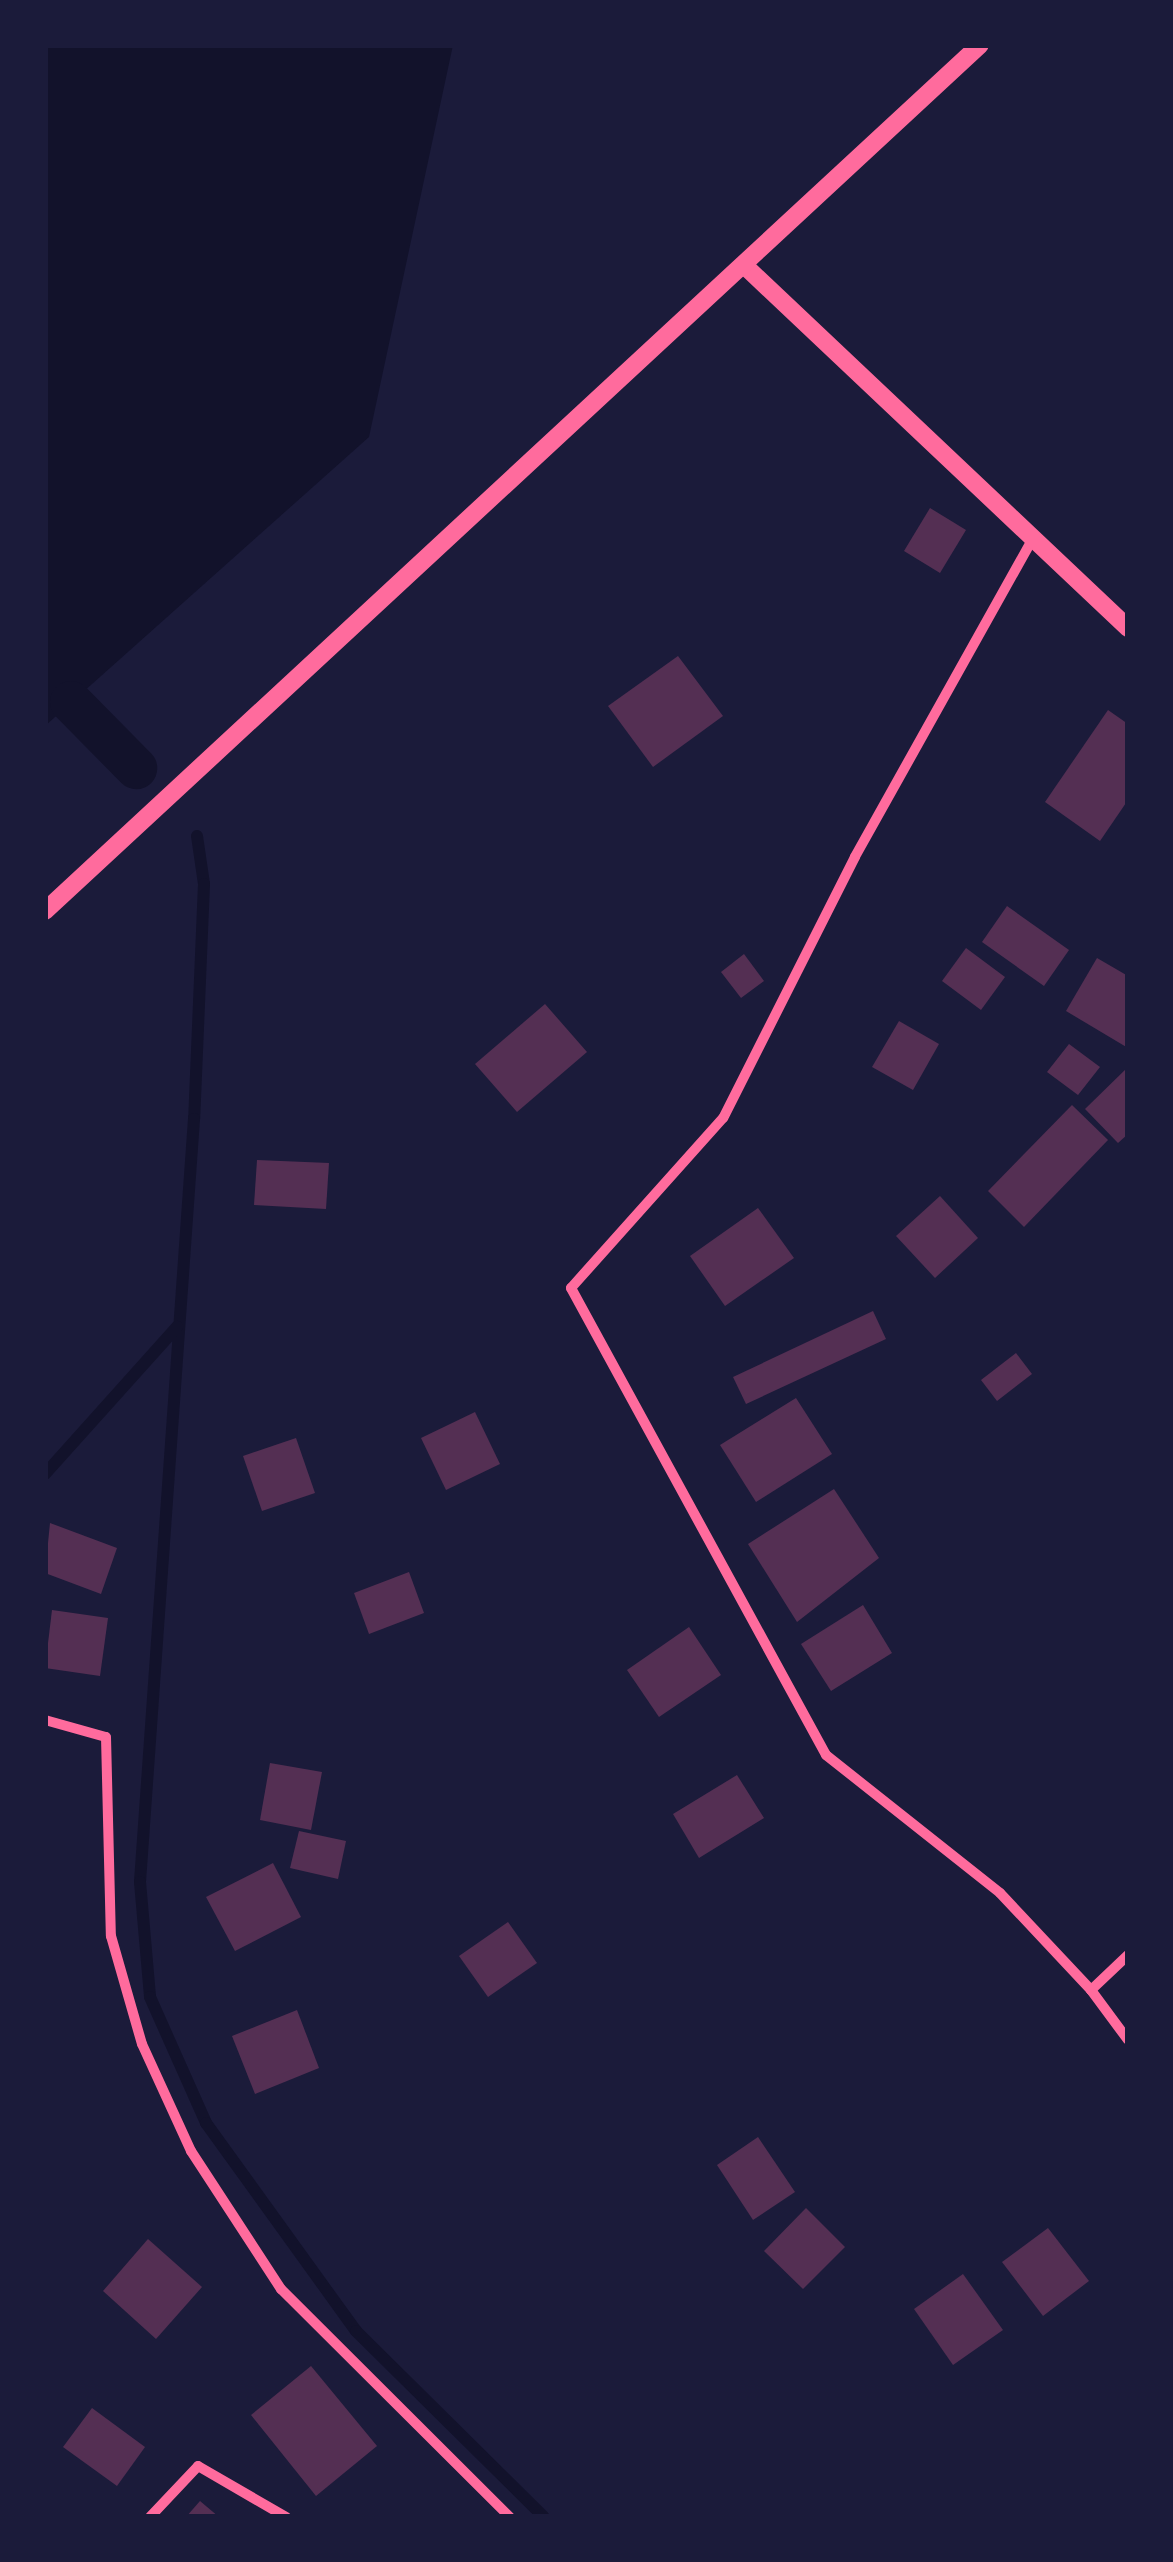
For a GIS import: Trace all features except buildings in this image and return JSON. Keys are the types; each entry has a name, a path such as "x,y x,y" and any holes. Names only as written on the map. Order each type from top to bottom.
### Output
{"street":[{"path":"45,911 746,267 980,45"},
{"path":"746,267 1128,628"},
{"path":"1032,540 723,1118 571,1288 826,1755 1000,1893 1091,1990 1128,2040"},
{"path":"45,1720 106,1737 112,1936 142,2044 191,2151 280,2289 510,2517"},
{"path":"1091,1990 1128,1955"},
{"path":"150,2517 198,2466 286,2517"}],"shaded area":[{"path":"45,45 453,45 369,437 45,726"}],"waterway":[{"path":"71,702 136,768"},
{"path":"197,836 204,884 194,1119 140,1882 150,1997 206,2123 356,2331 544,2517"},
{"path":"45,1474 177,1327"}]}
